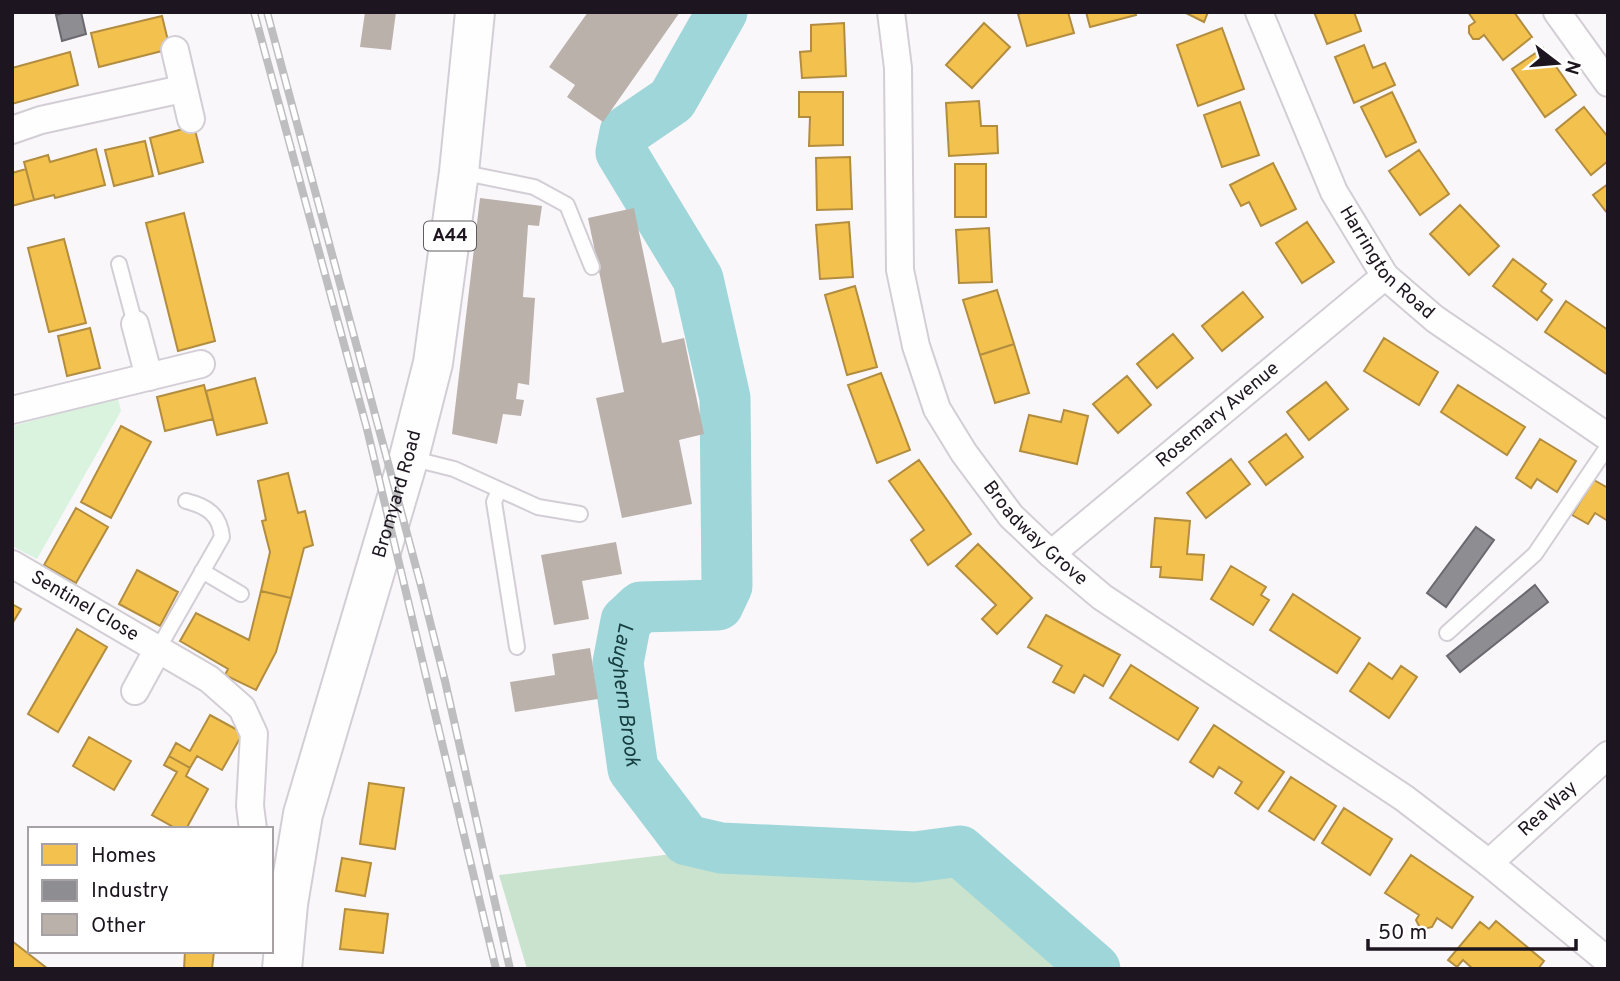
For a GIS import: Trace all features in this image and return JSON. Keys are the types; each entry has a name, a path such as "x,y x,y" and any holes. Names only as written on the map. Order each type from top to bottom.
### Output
{"main road":[{"name":"Bromyard Road","path":"282,969 282,866 303,814 409,457 433,363 459,172 475,12"}],"street":[{"name":"Broadway Grove","path":"891,12 898,68 900,270 916,346 937,409 964,453 1011,516 1102,597 1404,798 1489,863 1608,961"},
{"name":"Harrington Road","path":"1259,12 1334,192 1385,276 1435,319 1608,437"},
{"path":"1557,12 1608,83"},
{"path":"175,50 191,119"},
{"path":"12,130 41,120 182,89"},
{"name":"Rosemary Avenue","path":"1051,554 1385,276"},
{"path":"135,324 149,377"},
{"path":"12,410 201,364"},
{"name":"Sentinel Close","path":"12,564 209,679 242,708 254,734 250,806 253,827"},
{"name":"Sentinel Close","path":"135,691 158,649"},
{"name":"Rea Way","path":"1489,863 1608,755"}],"lane":[{"path":"459,172 534,187 567,205 592,267"},
{"path":"119,264 135,324"},
{"path":"1447,633 1535,554 1608,446"},
{"path":"409,457 454,469 538,507 580,514"},
{"path":"499,490 494,502 517,647"},
{"path":"158,649 222,537 220,522 203,505 186,501"},
{"path":"202,571 241,594"}],"green space":[{"path":"118,398 121,411 37,559 12,546 12,426"},
{"path":"721,848 915,857 960,851 1095,969 527,969 499,875"}],"building: Homes":[{"path":"1068,12 1074,33 1027,46 1018,14"},
{"path":"1086,12 1135,12 1136,15 1090,27"},
{"path":"1184,12 1208,12 1204,22"},
{"path":"1314,12 1354,12 1361,31 1327,44"},
{"path":"1468,12 1514,12 1532,37 1503,60 1484,35 1473,39 1469,26 1475,22"},
{"path":"162,16 170,49 99,67 91,33"},
{"path":"844,23 846,76 802,78 800,52 811,51 811,25"},
{"path":"984,23 1010,47 972,88 946,65"},
{"path":"1222,28 1244,89 1198,106 1177,45"},
{"path":"1364,45 1373,68 1385,63 1395,85 1354,103 1335,57"},
{"path":"1543,48 1576,95 1545,117 1512,69"},
{"path":"70,52 78,85 12,104 12,68"},
{"path":"799,92 843,92 843,145 809,146 810,117 799,117"},
{"path":"1392,92 1416,142 1386,157 1361,107"},
{"path":"979,101 981,126 997,126 998,153 949,156 946,103"},
{"path":"1240,102 1259,155 1222,167 1204,115"},
{"path":"1584,107 1608,137 1608,161 1591,175 1556,130"},
{"path":"194,126 203,162 159,174 150,138"},
{"path":"145,141 153,176 114,186 105,150"},
{"path":"96,149 105,185 55,198 54,195 34,200 24,162 48,155 50,162"},
{"path":"1419,150 1449,194 1420,215 1389,171"},
{"path":"850,157 852,209 817,210 816,158"},
{"path":"1273,163 1296,209 1261,226 1249,202 1241,206 1230,185"},
{"path":"955,164 986,164 986,217 955,217"},
{"path":"26,169 34,200 12,206 12,173"},
{"path":"1608,184 1608,214 1593,195"},
{"path":"1460,205 1499,246 1469,275 1430,234"},
{"path":"184,213 215,341 178,351 146,223"},
{"path":"849,222 853,277 820,279 816,225"},
{"path":"1307,222 1334,262 1302,283 1276,243"},
{"path":"989,228 992,282 959,283 956,230"},
{"path":"64,239 86,323 49,332 28,248"},
{"path":"1513,259 1546,284 1541,291 1552,300 1537,320 1493,286"},
{"path":"855,286 877,367 847,375 825,295"},
{"path":"997,290 1014,344 980,355 963,300"},
{"path":"1243,292 1263,317 1222,351 1202,326"},
{"path":"1566,301 1608,330 1608,375 1545,332"},
{"path":"90,328 100,368 67,376 58,336"},
{"path":"1173,334 1193,358 1157,388 1137,364"},
{"path":"1384,338 1438,372 1419,405 1364,371"},
{"path":"1014,344 1029,393 995,403 980,355"},
{"path":"881,373 910,450 877,463 848,385"},
{"path":"1127,376 1151,405 1118,433 1093,404"},
{"path":"255,378 267,423 217,435 206,391"},
{"path":"1326,382 1348,409 1309,440 1287,412"},
{"path":"204,385 213,419 165,431 157,397"},
{"path":"1458,385 1525,427 1507,455 1441,412"},
{"path":"1064,410 1088,416 1077,464 1020,451 1029,415 1061,422"},
{"path":"121,426 151,442 111,518 81,502"},
{"path":"1286,434 1303,457 1266,485 1249,462"},
{"path":"1540,439 1576,461 1557,492 1537,479 1531,488 1516,478"},
{"path":"1231,459 1250,484 1206,518 1187,493"},
{"path":"919,460 971,534 928,565 911,540 924,530 889,481"},
{"path":"288,473 298,513 305,511 313,545 304,548 291,598 261,591 270,552 262,521 266,520 258,481"},
{"path":"1594,480 1608,488 1608,521 1595,513 1588,524 1572,515"},
{"path":"76,508 108,527 76,583 44,565"},
{"path":"1155,518 1190,521 1187,554 1204,555 1202,580 1160,577 1161,567 1151,567"},
{"path":"978,544 1032,598 997,634 982,619 996,605 956,566"},
{"path":"1231,566 1266,587 1261,595 1269,600 1253,625 1211,599"},
{"path":"137,570 178,592 160,626 119,604"},
{"path":"261,591 291,598 276,652 256,690 225,675 228,669 180,641 196,613 249,640"},
{"path":"1293,594 1360,638 1337,673 1270,630"},
{"path":"12,604 21,609 12,624"},
{"path":"1046,615 1120,655 1103,686 1084,675 1074,693 1053,682 1062,666 1028,647"},
{"path":"77,629 107,647 58,732 28,714"},
{"path":"1369,663 1392,679 1401,666 1417,677 1389,718 1350,691"},
{"path":"1131,665 1198,708 1178,740 1110,698"},
{"path":"210,715 243,733 222,770 197,756 190,768 169,756 176,743 190,751"},
{"path":"1214,725 1284,772 1258,809 1235,793 1242,782 1219,767 1213,777 1190,762"},
{"path":"89,737 131,761 114,790 73,766"},
{"path":"169,756 190,768 186,776 208,789 187,827 173,827 152,815 177,772 164,765"},
{"path":"1291,777 1336,806 1314,840 1269,811"},
{"path":"369,783 404,788 395,849 360,844"},
{"path":"1344,808 1392,839 1370,875 1322,843"},
{"path":"1411,855 1473,897 1452,928 1437,918 1432,927 1424,929 1416,920 1419,915 1385,893"},
{"path":"342,858 371,863 365,896 336,891"},
{"path":"345,909 388,914 383,953 340,949"},
{"path":"1496,921 1544,961 1538,969 1473,969 1463,960 1457,967 1448,960 1480,922 1489,929"},
{"path":"12,941 48,969 12,969"},
{"path":"185,953 214,953 212,969 184,969"}],"building: Industry":[{"path":"81,12 86,34 62,41 56,15"},
{"path":"1476,527 1494,540 1446,607 1427,593"},
{"path":"1535,585 1548,602 1460,672 1447,656"}],"building: Other":[{"path":"365,12 396,12 391,50 360,47"},
{"path":"588,12 680,12 603,122 567,97 575,85 549,67"},
{"path":"480,198 542,206 539,226 528,225 523,297 535,298 529,385 518,383 516,399 524,400 521,416 503,414 497,444 452,434"},
{"path":"634,208 662,343 684,338 704,434 679,440 692,504 622,518 596,398 624,392 588,218"},
{"path":"616,542 622,574 582,581 589,619 554,625 541,555"},
{"path":"590,648 598,699 515,712 510,682 555,675 552,654"}],"waterway":[{"name":"Laughern Brook","path":"722,12 672,100 625,132 621,152 698,279 725,398 727,586 718,605 641,607 626,621 618,663 633,769 687,840 721,848 915,857 960,851 1095,969"}],"railway":[{"path":"254,12 367,429 496,969"},
{"path":"267,12 420,582 510,969"}]}
